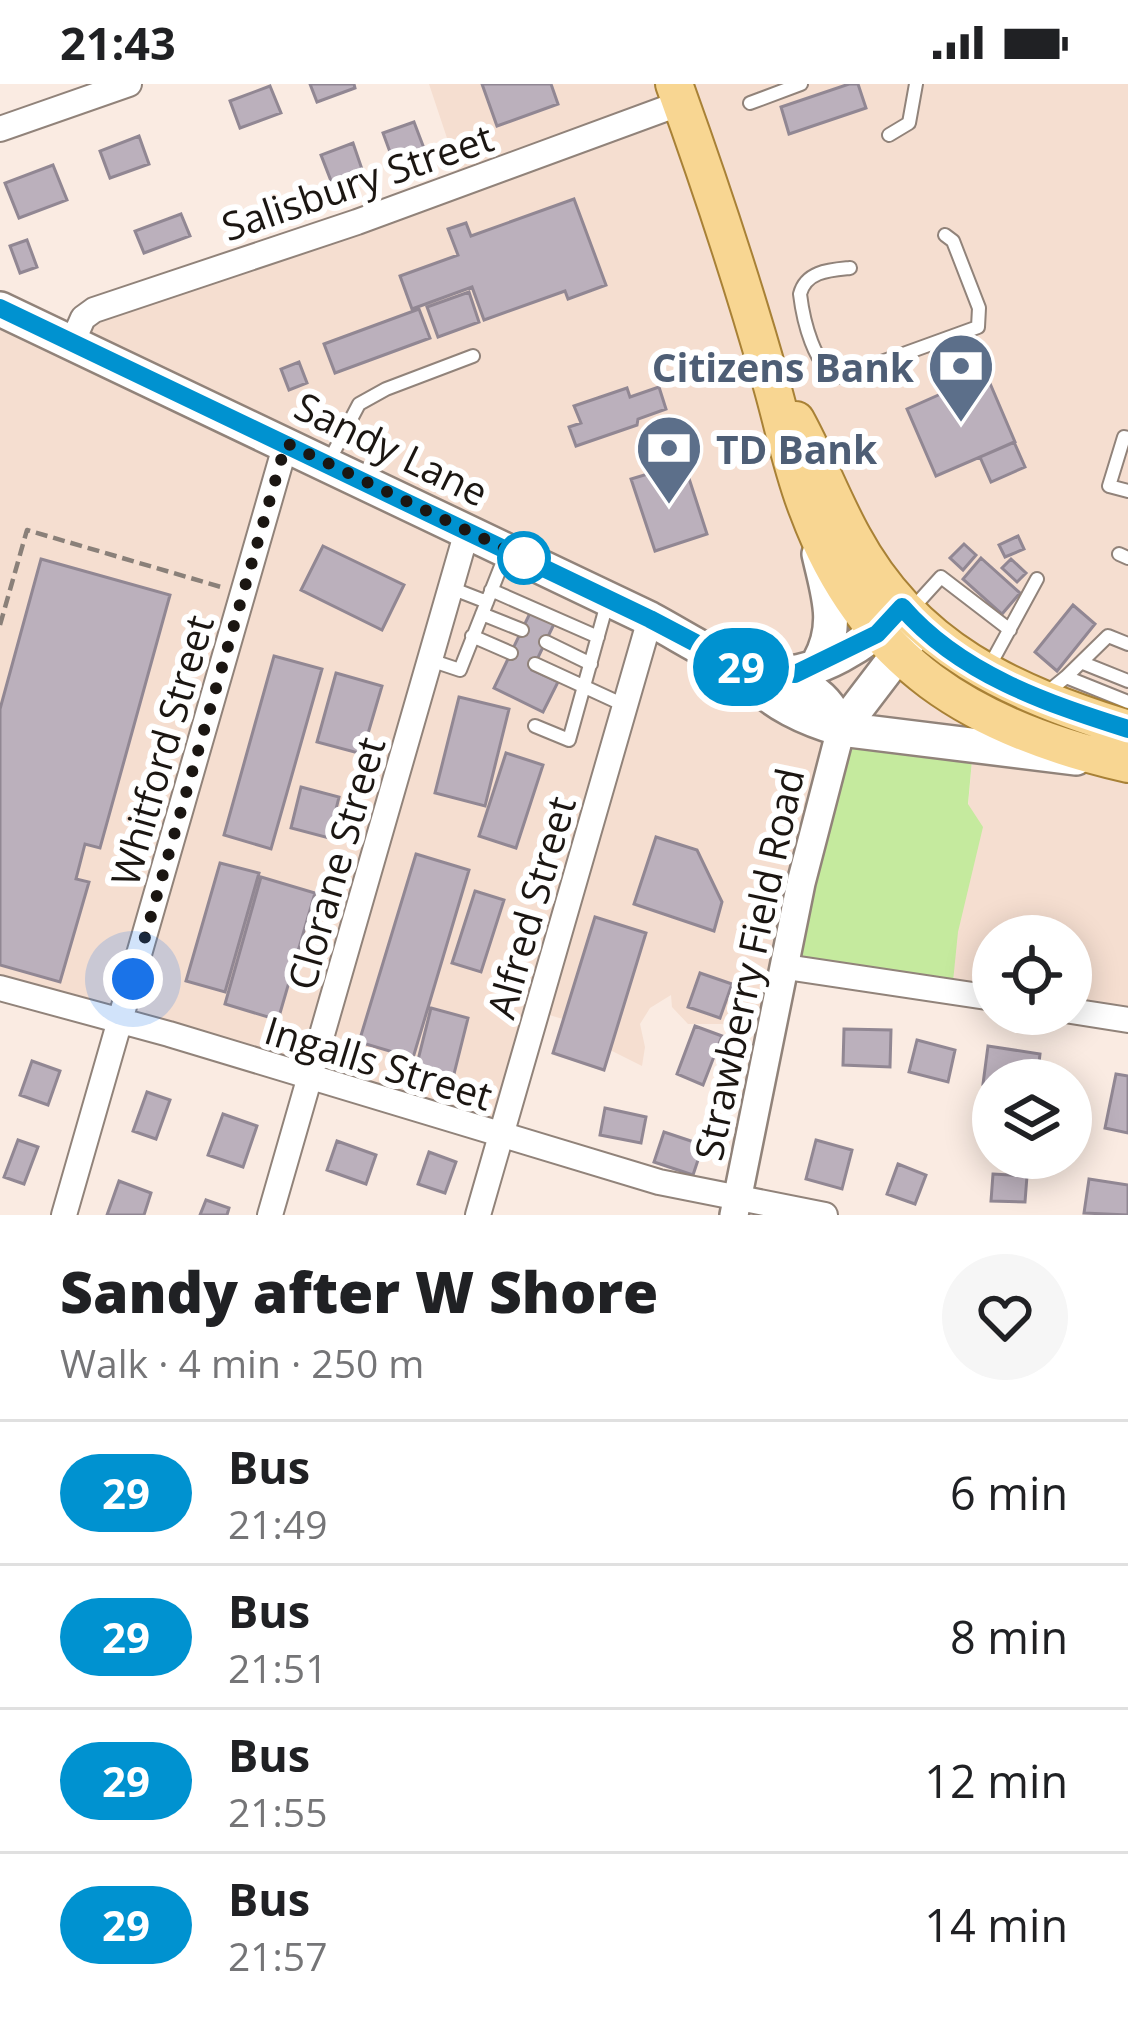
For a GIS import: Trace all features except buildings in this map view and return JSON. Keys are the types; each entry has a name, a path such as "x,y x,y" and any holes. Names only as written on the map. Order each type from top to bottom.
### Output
{"main road":[{"path":"677,93 810,517 833,612 830,644 819,662"},
{"name":"Sandy Lane","path":"0,308 758,672 758,688 820,723 1014,752 1123,751"},
{"path":"765,364 934,686 1023,732 1123,751"},
{"path":"810,517 900,627 986,673 1053,688 1123,751"},
{"path":"758,672 795,674 900,627"},
{"path":"841,729 900,627"}],"street":[{"path":"0,129 129,84"},
{"name":"Salisbury Street","path":"72,343 83,318 94,310 357,222 677,93"},
{"name":"Whitford Street","path":"64,1215 286,443"},
{"name":"Clorane Street","path":"270,1215 467,530"},
{"name":"Alfred Street","path":"478,1215 650,619"},
{"name":"Strawberry Field Road","path":"736,1205 820,801 841,729"},
{"path":"785,967 972,995"},
{"name":"Ingalls Street","path":"0,988 736,1205 825,1215"},
{"path":"1092,1014 1128,1020"}],"lane":[{"path":"750,103 801,84"},
{"path":"889,135 909,123 916,84"},
{"path":"850,268 816,274 806,280 800,294 819,359 828,373 840,377 978,327 979,308 952,241 945,235"},
{"path":"327,464 359,404 473,356"},
{"path":"1128,438 1124,437 1109,486 1128,491"},
{"path":"430,660 460,670 508,550"},
{"path":"900,627 941,577 1010,630"},
{"path":"986,673 1037,579"},
{"path":"451,588 598,637"},
{"path":"535,726 569,740 608,599"},
{"path":"487,602 522,630"},
{"path":"472,636 511,653"},
{"path":"1053,688 1108,636 1128,644"},
{"path":"546,642 591,664"},
{"path":"1083,663 1128,680"},
{"path":"535,664 625,705"},
{"path":"1053,688 1128,702"}],"path":[{"path":"0,625 27,530 226,589"}],"shaded area":[{"path":"429,84 1128,84 1128,1021 1092,1015 1092,915 972,915 972,996 952,992 973,749 845,716 769,1037 722,1024 688,1024 672,1007 671,995 650,1008 640,1024 645,1047 642,1066 606,1048 586,1026 546,1014 500,1133 0,988 0,310 61,339 83,320 461,180"}],"green space":[{"path":"839,720 973,749 968,804 983,827 958,932 952,992 789,969"}],"bus line":[{"name":"29","path":"0,308 745,669 795,674 877,634 902,607 956,654 1019,692 1128,729"}],"place":[{"name":"Citizens Bank","path":"961,425"},
{"name":"TD Bank","path":"669,507"}],"route":[{"path":"133,979 286,443 524,558"}]}
